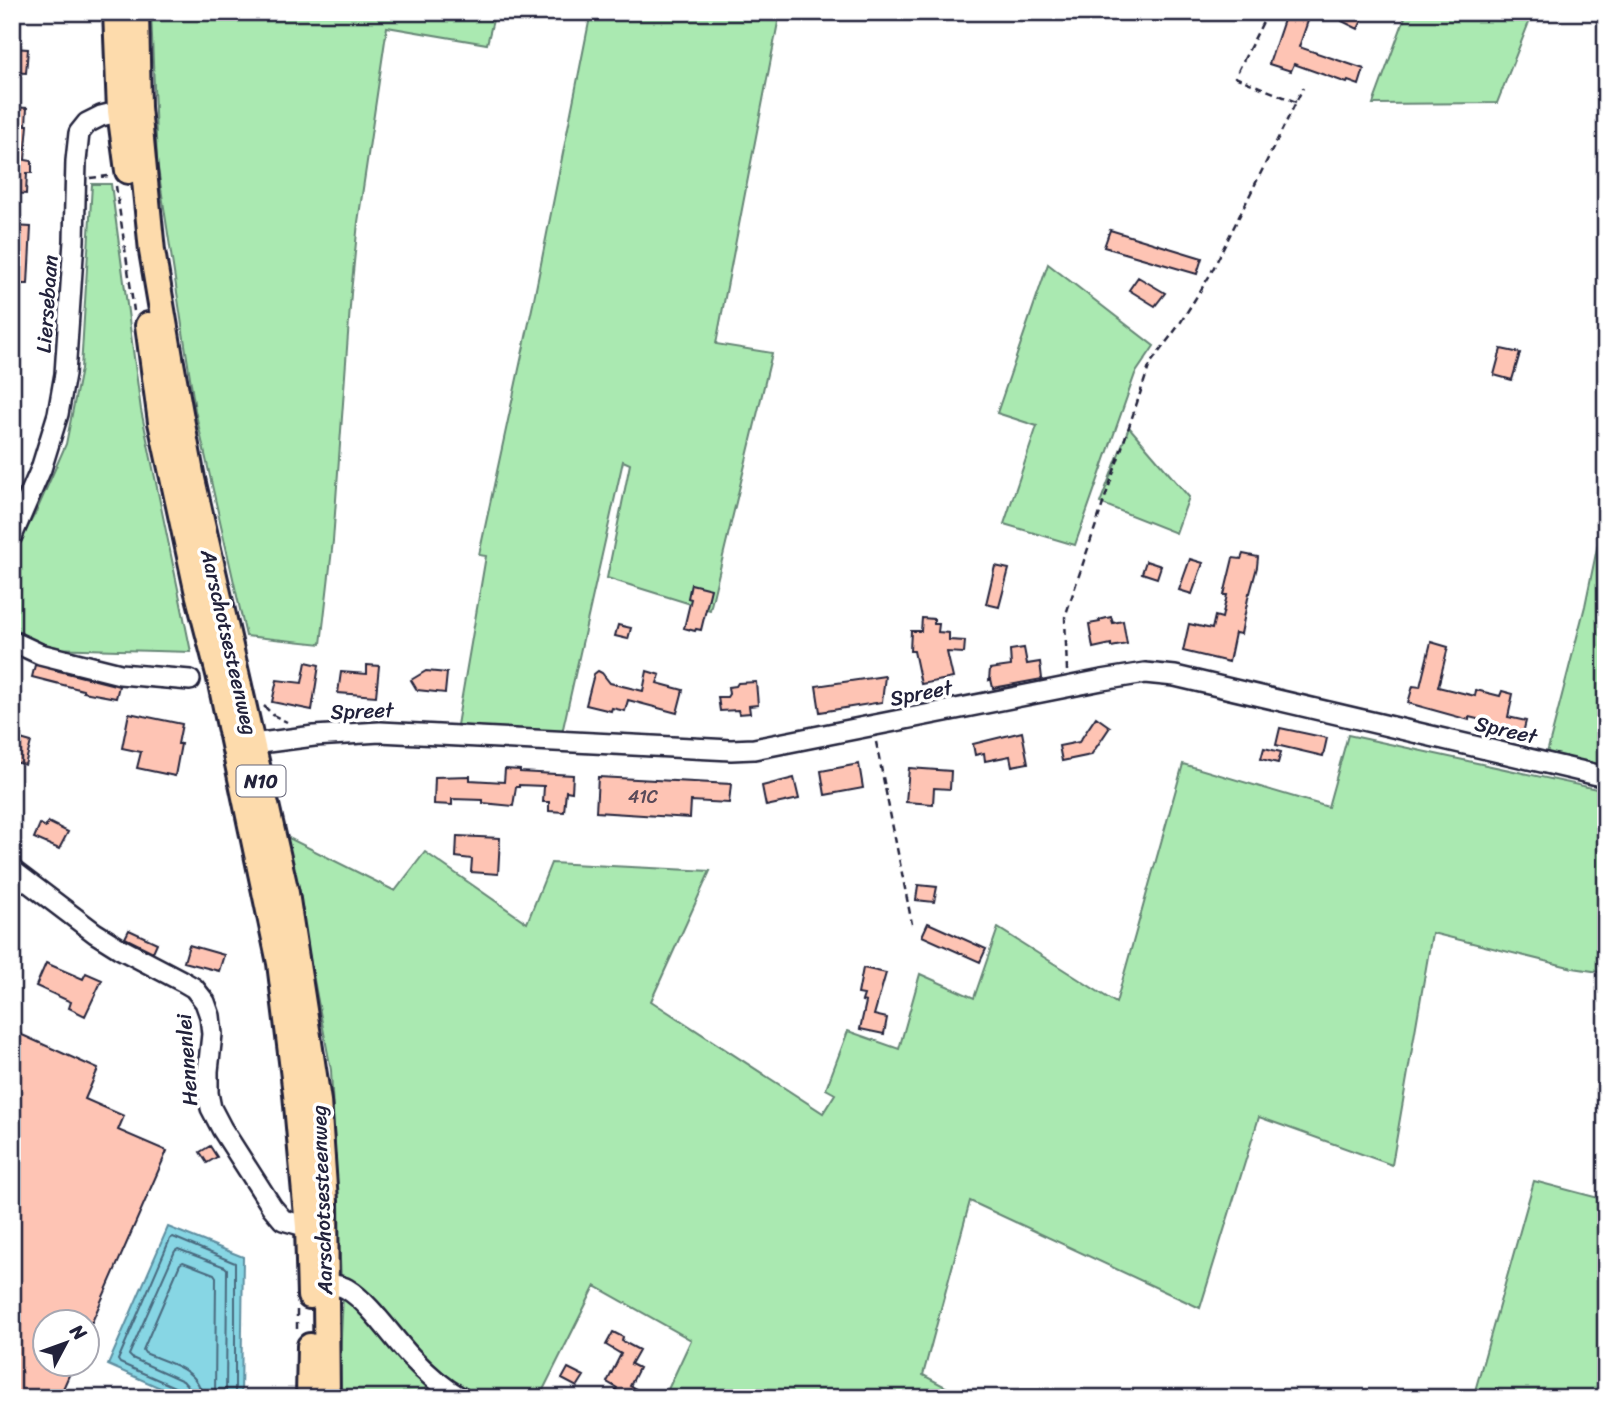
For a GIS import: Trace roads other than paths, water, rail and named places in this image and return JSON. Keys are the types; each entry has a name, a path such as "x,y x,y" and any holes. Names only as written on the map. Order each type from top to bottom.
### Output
{"main road":[{"name":"Aarschotsesteenweg","path":"116,12 129,109 173,376 243,745 280,963 308,1227 311,1330 309,1398"},
{"name":"Aarschotsesteenweg","path":"129,109 135,12"},
{"name":"Aarschotsesteenweg","path":"243,745 286,893 318,1101 326,1200 327,1398"}],"street":[{"name":"Liersebaan","path":"12,536 41,469 58,414 65,374 79,133 87,123 101,116 129,109"},
{"path":"12,641 40,654 120,674 190,680"},
{"path":"12,657 40,654"},
{"name":"Spreet","path":"243,745 314,736 380,732 731,750 777,746 1145,673 1175,676 1606,777"},
{"name":"Hennenlei","path":"12,870 95,933 194,988 205,1002 211,1016 208,1093 215,1117 272,1207 283,1220 308,1227"},
{"path":"326,1284 339,1285 348,1290 434,1379 461,1398"}],"water":[{"path":"168,1227 243,1257 241,1398 183,1398 108,1365"}]}
